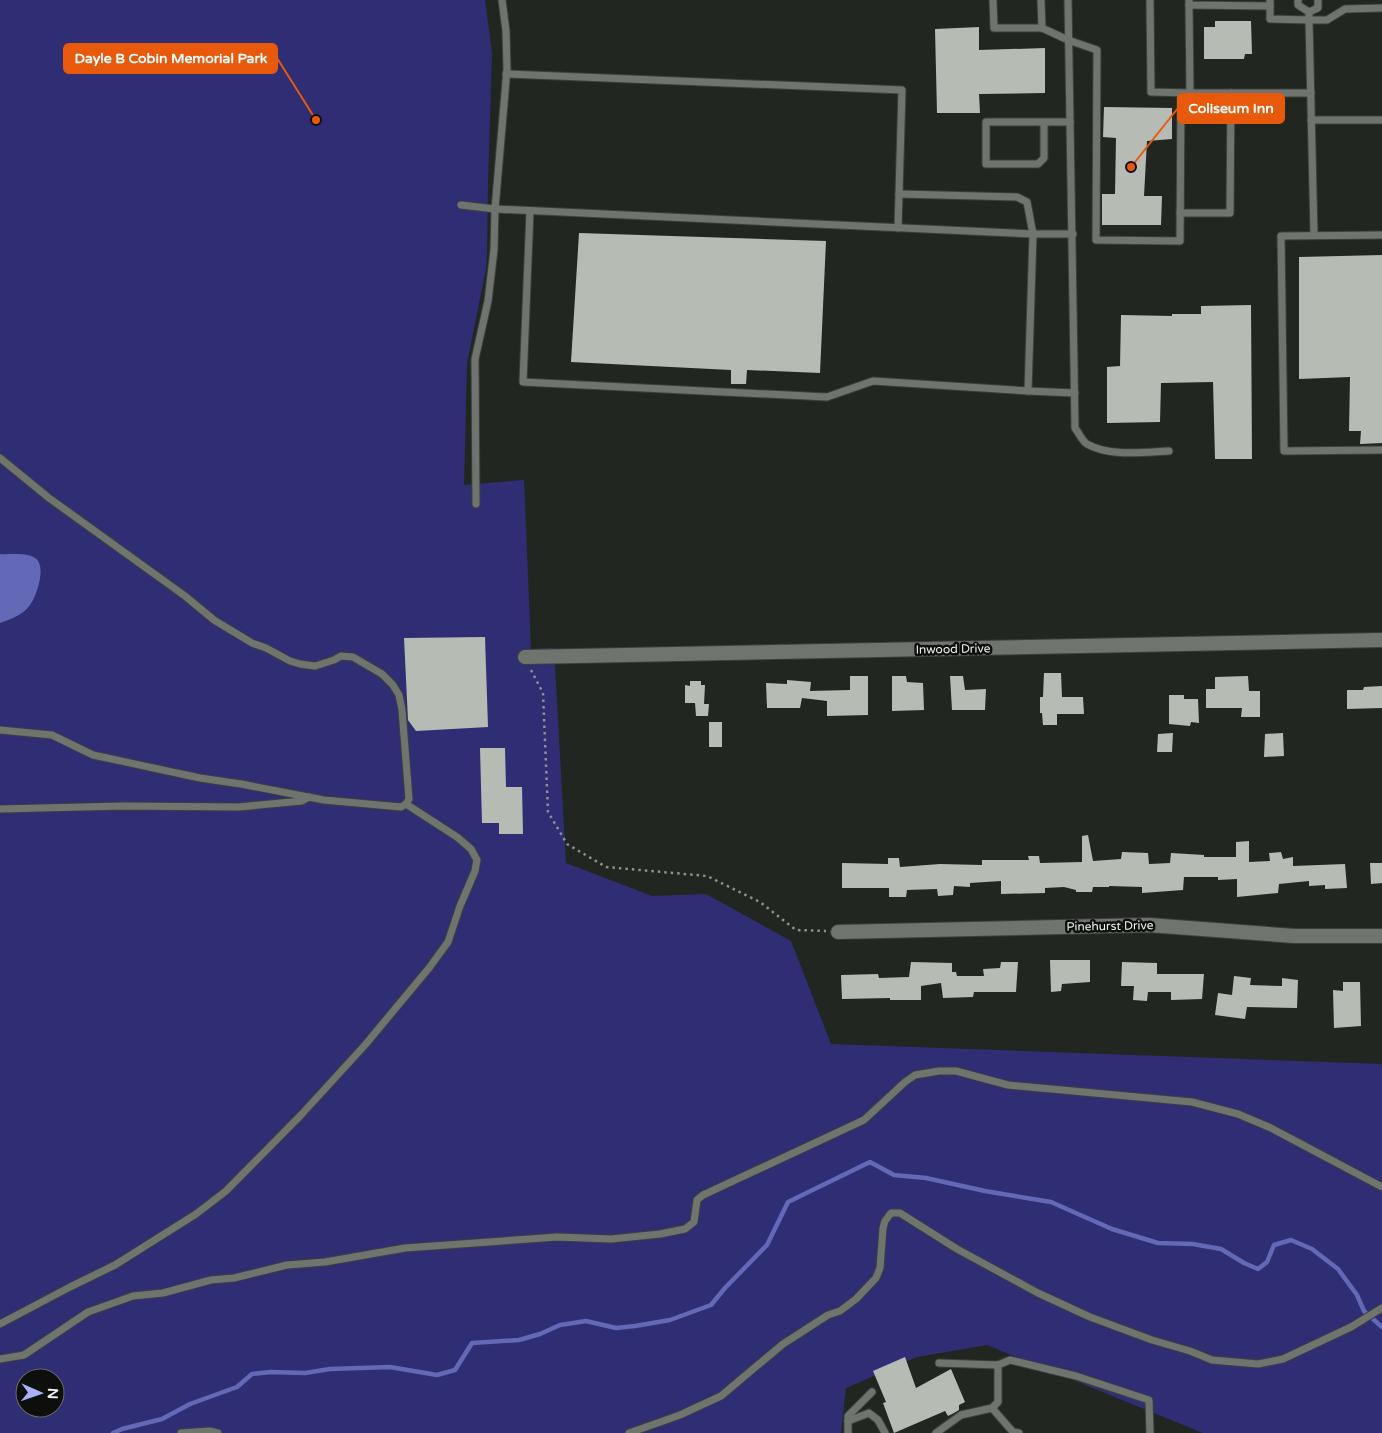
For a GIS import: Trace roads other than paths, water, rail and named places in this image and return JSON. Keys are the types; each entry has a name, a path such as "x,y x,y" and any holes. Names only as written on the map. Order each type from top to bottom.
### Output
{"street":[{"name":"Inwood Drive","path":"524,657 1382,640"},
{"name":"Pinehurst Drive","path":"838,932 1149,925 1294,936 1382,936"}],"lane":[{"path":"476,504 475,359 492,278 506,74 506,31 502,0"},
{"path":"993,0 994,28 1042,28 1096,50 1096,240 1180,240 1181,93"},
{"path":"1041,0 1042,28"},
{"path":"1068,0 1075,428 1086,443 1104,451 1170,451"},
{"path":"1150,0 1151,92 1311,93"},
{"path":"1298,0 1298,5 1309,16 1314,235"},
{"path":"1309,16 1318,8 1318,0"},
{"path":"1190,93 1189,2 1270,3 1270,19 1309,16 1327,20 1345,8 1382,8"},
{"path":"506,74 902,90 898,228"},
{"path":"1180,213 1230,213 1231,93"},
{"path":"1311,120 1382,120"},
{"path":"1044,122 1044,158 1038,164 986,164 986,122 1044,122 1070,122"},
{"path":"899,194 1017,197 1027,202 1033,234 1028,391"},
{"path":"461,205 530,211 1033,234 1073,234"},
{"path":"530,211 523,382 827,397 873,381 1075,393"},
{"path":"1382,235 1282,236 1284,451 1382,450"},
{"path":"0,458 50,498 185,596 214,620 245,639 300,664 315,666 341,656 353,657 382,674 396,690 402,710 409,799 401,807 309,797 160,770 93,755 52,735 0,730"},
{"path":"0,809 123,806 239,807 302,802 309,797"},
{"path":"0,1324 116,1265 196,1214 226,1191 301,1115 359,1052 429,968 448,942 460,906 475,871 477,860 471,849 457,837 406,804"},
{"path":"0,1359 24,1355 88,1312 133,1296 163,1293 211,1280 234,1278 287,1265 325,1262 405,1248 557,1237 610,1239 660,1234 685,1229 694,1222 697,1200 703,1195 864,1120 915,1075 939,1071 956,1072 1008,1085 1192,1102 1238,1114 1271,1128 1382,1187"},
{"path":"629,1433 680,1415 721,1396 783,1344 828,1315 840,1311 856,1299 876,1278 880,1268 883,1228 891,1213 896,1212 992,1269 1081,1313 1212,1360 1258,1364 1283,1359 1351,1328 1380,1309"},
{"path":"939,1363 998,1365 1010,1360 1076,1376 1149,1400 1150,1433"},
{"path":"936,1433 961,1416 992,1408 998,1402 998,1365"},
{"path":"848,1433 848,1416 872,1392"},
{"path":"992,1408 1013,1432 1019,1433"},
{"path":"848,1421 870,1414 878,1420 885,1433"},
{"path":"181,1433 210,1431 218,1433"}],"water":[{"path":"0,554 31,556 39,562 41,574 33,601 24,611 0,623"}],"waterway":[{"path":"113,1433 162,1419 190,1404 237,1387 252,1374 271,1372 305,1373 330,1369 390,1367 437,1375 455,1370 472,1343 519,1340 540,1334 560,1325 586,1321 616,1328 670,1320 711,1305 767,1245 788,1202 870,1162 894,1175 926,1178 985,1191 1051,1202 1112,1229 1158,1243 1193,1244 1221,1249 1258,1269 1267,1262 1274,1245 1291,1240 1312,1249 1338,1269 1357,1295 1364,1311 1382,1327"}],"place":[{"name":"Dayle B Cobin Memorial Park","path":"316,120"},
{"name":"Coliseum Inn","path":"1131,167"}]}
